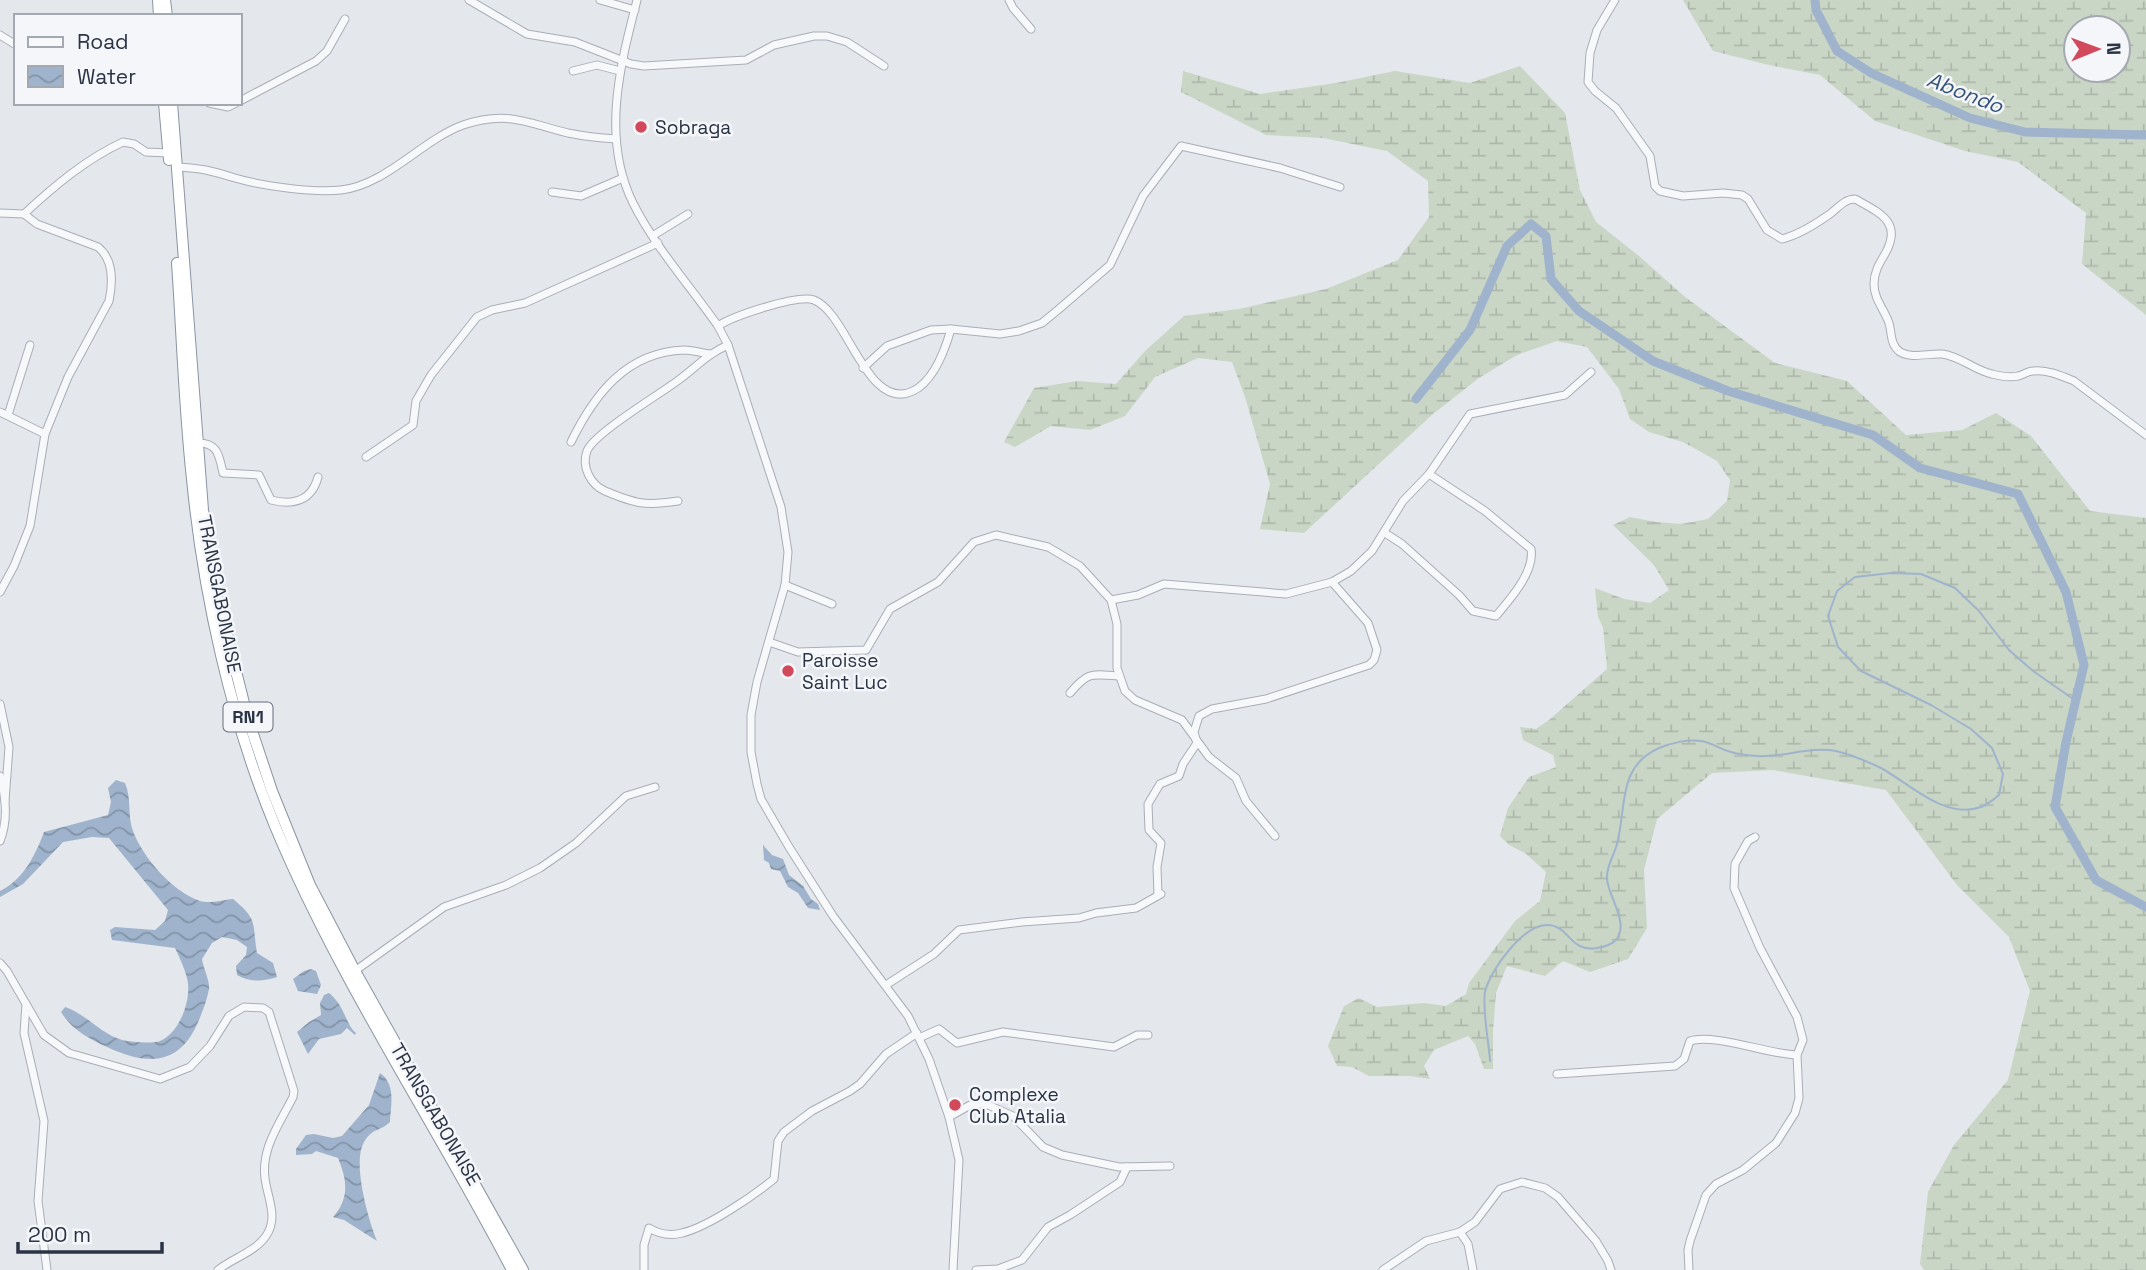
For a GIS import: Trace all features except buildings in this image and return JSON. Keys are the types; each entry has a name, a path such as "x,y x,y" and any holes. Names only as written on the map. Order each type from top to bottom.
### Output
{"highway":[{"name":"TRANSGABONAISE","path":"164,105 191,469 209,597 239,719 262,792 303,888 523,1270"},
{"name":"TRANSGABONAISE","path":"172,105 203,510 218,600 251,728 272,791 310,885 352,973 512,1270"}],"street":[{"path":"469,0 527,34 575,42 623,61 644,66 746,60 774,45 814,36 827,36 847,42 884,66"},
{"path":"600,0 635,10"},
{"path":"637,0 620,71 616,104 616,139 624,178 632,200 718,326 728,345 781,507 788,552 785,585 757,682 751,715 751,752 761,799 833,916 908,1016 937,1080 959,1160 953,1270"},
{"path":"1009,0 1031,29"},
{"path":"1615,0 1597,30 1590,53 1588,82 1616,108 1650,156 1655,186 1660,191 1683,196 1723,193 1742,195 1748,199 1767,230 1782,239 1824,219 1844,201 1855,199 1885,216 1891,226 1889,246 1875,270 1874,284 1879,303 1889,322 1892,341 1899,351 1903,354 1949,356 1981,371 2008,377 2032,371 2061,376 2074,381 2146,435"},
{"path":"242,100 316,61 327,51 345,19"},
{"path":"573,71 597,65 620,71"},
{"path":"177,167 212,169 236,178 269,185 341,190 392,169 441,135 464,125 487,120 510,117 524,119 568,133 616,139"},
{"path":"24,214 74,172 123,142 134,144 146,152 169,153"},
{"path":"863,368 887,346 931,330 951,329 1000,334 1042,323 1110,265 1143,196 1181,146 1280,168 1339,187"},
{"path":"552,191 581,197 624,178"},
{"path":"0,213 24,214 37,224 98,247 106,253 111,273 109,300 68,377 45,433 30,526 0,592"},
{"path":"654,235 688,215"},
{"path":"366,457 413,425 416,401 431,375 477,317 492,310 525,303 659,243"},
{"path":"718,326 778,304 811,299 823,305 833,315 863,368 887,390 897,394 915,390 923,384 944,351 951,329"},
{"path":"30,345 4,413 45,433"},
{"path":"678,501 639,505 598,488 589,476 587,452 591,444 612,428 711,354 728,345"},
{"path":"571,442 605,387 638,361 684,350 711,354"},
{"path":"1111,600 1138,595 1164,584 1286,594 1332,582 1365,559 1385,533 1403,501 1429,474 1470,414 1565,395 1591,372"},
{"path":"196,443 213,446 223,473 259,475 271,500 301,500 315,488 318,477"},
{"path":"1385,533 1402,544 1473,611 1496,616 1506,603 1527,571 1531,561 1531,549 1485,511 1429,474"},
{"path":"768,642 798,652 866,650 890,609 938,582 974,542 996,535 1048,547 1080,566 1111,600 1116,624 1118,676 1125,691 1135,701 1182,720 1209,757 1236,778 1246,801 1275,836"},
{"path":"886,985 928,958 959,930 1079,918 1136,908 1160,894 1157,867 1161,843 1149,830 1148,804 1160,784 1179,776 1183,764 1197,743 1194,732 1196,721 1202,713 1266,699 1336,677 1369,665 1374,660 1377,650 1368,624 1332,582"},
{"path":"785,585 832,604"},
{"path":"1070,693 1083,678 1090,675 1118,676"},
{"path":"0,704 9,747 4,832 0,841"},
{"path":"0,776 5,801"},
{"path":"352,973 444,907 506,885 540,869 576,843 626,796 655,787"},
{"path":"1689,1270 1690,1241 1706,1195 1716,1184 1743,1170 1776,1143 1795,1113 1799,1098 1797,1055 1803,1040 1797,1017 1760,948 1734,888 1735,864 1748,841 1755,837"},
{"path":"0,963 44,1035 69,1053 160,1079 190,1068 210,1046 229,1016 244,1007 263,1008 269,1012 294,1091 265,1152 271,1227 259,1245 218,1270"},
{"path":"26,1003 24,1033 44,1121 38,1201 47,1270"},
{"path":"644,1270 644,1245 649,1228 667,1234 689,1231 760,1191 774,1179 778,1140 784,1132 812,1111 860,1084 886,1054 918,1035 939,1030 957,1043 963,1043 1003,1032 1114,1047 1137,1035 1148,1035"},
{"path":"1557,1074 1675,1066 1684,1059 1690,1041 1696,1039 1797,1055"},
{"path":"949,1117 972,1104 986,1104 1013,1116 1043,1147 1051,1151 1087,1161 1127,1167 1170,1166"},
{"path":"976,1270 998,1269 1022,1259 1048,1227 1120,1182 1127,1167"},
{"path":"1383,1270 1392,1267 1426,1241 1460,1232 1475,1222 1500,1189 1522,1182 1532,1182 1545,1188 1569,1208 1596,1241 1611,1270"},
{"path":"1460,1232 1468,1244 1473,1270"}],"green space":[{"path":"1683,0 2146,0 2146,315 2082,264 2086,213 2018,162 1965,151 1875,121 1820,75 1713,51"},
{"path":"1520,66 1565,113 1580,190 1596,222 1685,297 1775,363 1847,381 1906,435 1962,430 1996,413 2031,436 2090,511 2146,518 2146,1270 1924,1270 1920,1264 1928,1192 1954,1145 2008,1080 2030,991 2009,937 1957,885 1886,790 1773,770 1712,773 1657,819 1644,870 1647,928 1628,959 1590,972 1563,961 1545,976 1507,966 1496,993 1493,1069 1484,1069 1475,1044 1468,1036 1434,1050 1424,1066 1430,1079 1369,1076 1352,1067 1337,1066 1328,1046 1344,1006 1359,998 1377,1007 1424,1003 1446,1006 1466,994 1469,983 1515,921 1540,901 1546,872 1500,836 1508,808 1529,777 1556,767 1553,755 1523,740 1520,727 1536,729 1607,669 1603,627 1598,617 1595,588 1624,599 1650,603 1669,590 1654,565 1613,525 1630,517 1681,524 1708,519 1727,501 1730,480 1717,461 1683,442 1649,432 1630,419 1619,389 1587,347 1557,341 1517,355 1479,378 1433,414 1304,533 1260,529 1270,484 1232,362 1198,358 1155,377 1125,416 1090,430 1051,426 1015,447 1004,442 1034,388 1077,381 1116,384 1145,351 1184,316 1239,309 1326,289 1398,260 1429,217 1428,181 1387,151 1323,138 1266,135 1181,92 1183,71 1260,94 1395,71 1470,83"}],"water":[{"path":"116,780 125,783 133,831 151,863 190,897 208,902 233,899 241,906 253,923 257,953 273,963 277,977 256,980 237,975 236,966 246,955 247,947 237,940 222,937 212,943 202,959 209,989 199,1020 182,1046 161,1058 136,1057 107,1047 81,1033 61,1012 65,1007 73,1010 122,1040 152,1042 160,1041 173,1031 185,1008 187,980 175,948 112,940 110,930 115,927 155,930 165,921 168,910 109,838 92,837 63,842 23,884 0,897 0,891 22,874 37,850 44,832 108,815 111,802 108,788"},
{"path":"763,845 772,855 783,859 789,875 803,886 820,910 808,908 798,893 788,887 780,871 771,869 769,863 764,860"},
{"path":"311,969 316,971 321,985 317,994 298,991 293,979"},
{"path":"329,993 335,998 356,1033 355,1035 347,1028 341,1034 319,1039 308,1054 297,1032 321,1015 320,1003 324,995"},
{"path":"380,1073 390,1089 390,1122 367,1137 361,1151 360,1163 369,1219 377,1241 344,1220 333,1217 342,1203 345,1189 338,1158 316,1151 312,1154 296,1155 296,1149 306,1135 333,1138 342,1136 369,1105"}],"waterway":[{"name":"Abondo","path":"1815,0 1816,10 1837,51 1871,73 1970,118 2025,132 2146,135"},
{"path":"1416,399 1470,330 1507,246 1531,224 1546,236 1551,279 1579,311 1653,361 1728,391 1873,435 1920,468 2018,494 2066,592 2084,665 2066,742 2055,807 2096,880 2146,907"},
{"path":"1490,1061 1485,992 1493,972 1518,940 1528,932 1547,925 1561,929 1581,947 1599,948 1616,940 1620,933 1620,918 1608,886 1608,870 1617,844 1630,777 1636,766 1659,748 1696,741 1734,753 1757,756 1816,750 1836,751 1881,768 1928,798 1954,809 1981,807 1999,795 2003,774 1992,748 1971,729 1931,705 1861,671 1838,647 1828,616 1837,591 1855,577 1891,573 1921,574 1955,588 1979,611 2009,650 2033,671 2076,701"}],"place":[{"name":"Sobraga","path":"641,127"},
{"name":"Paroisse Saint Luc","path":"788,671"},
{"name":"Complexe Club Atalia","path":"955,1105"}]}
